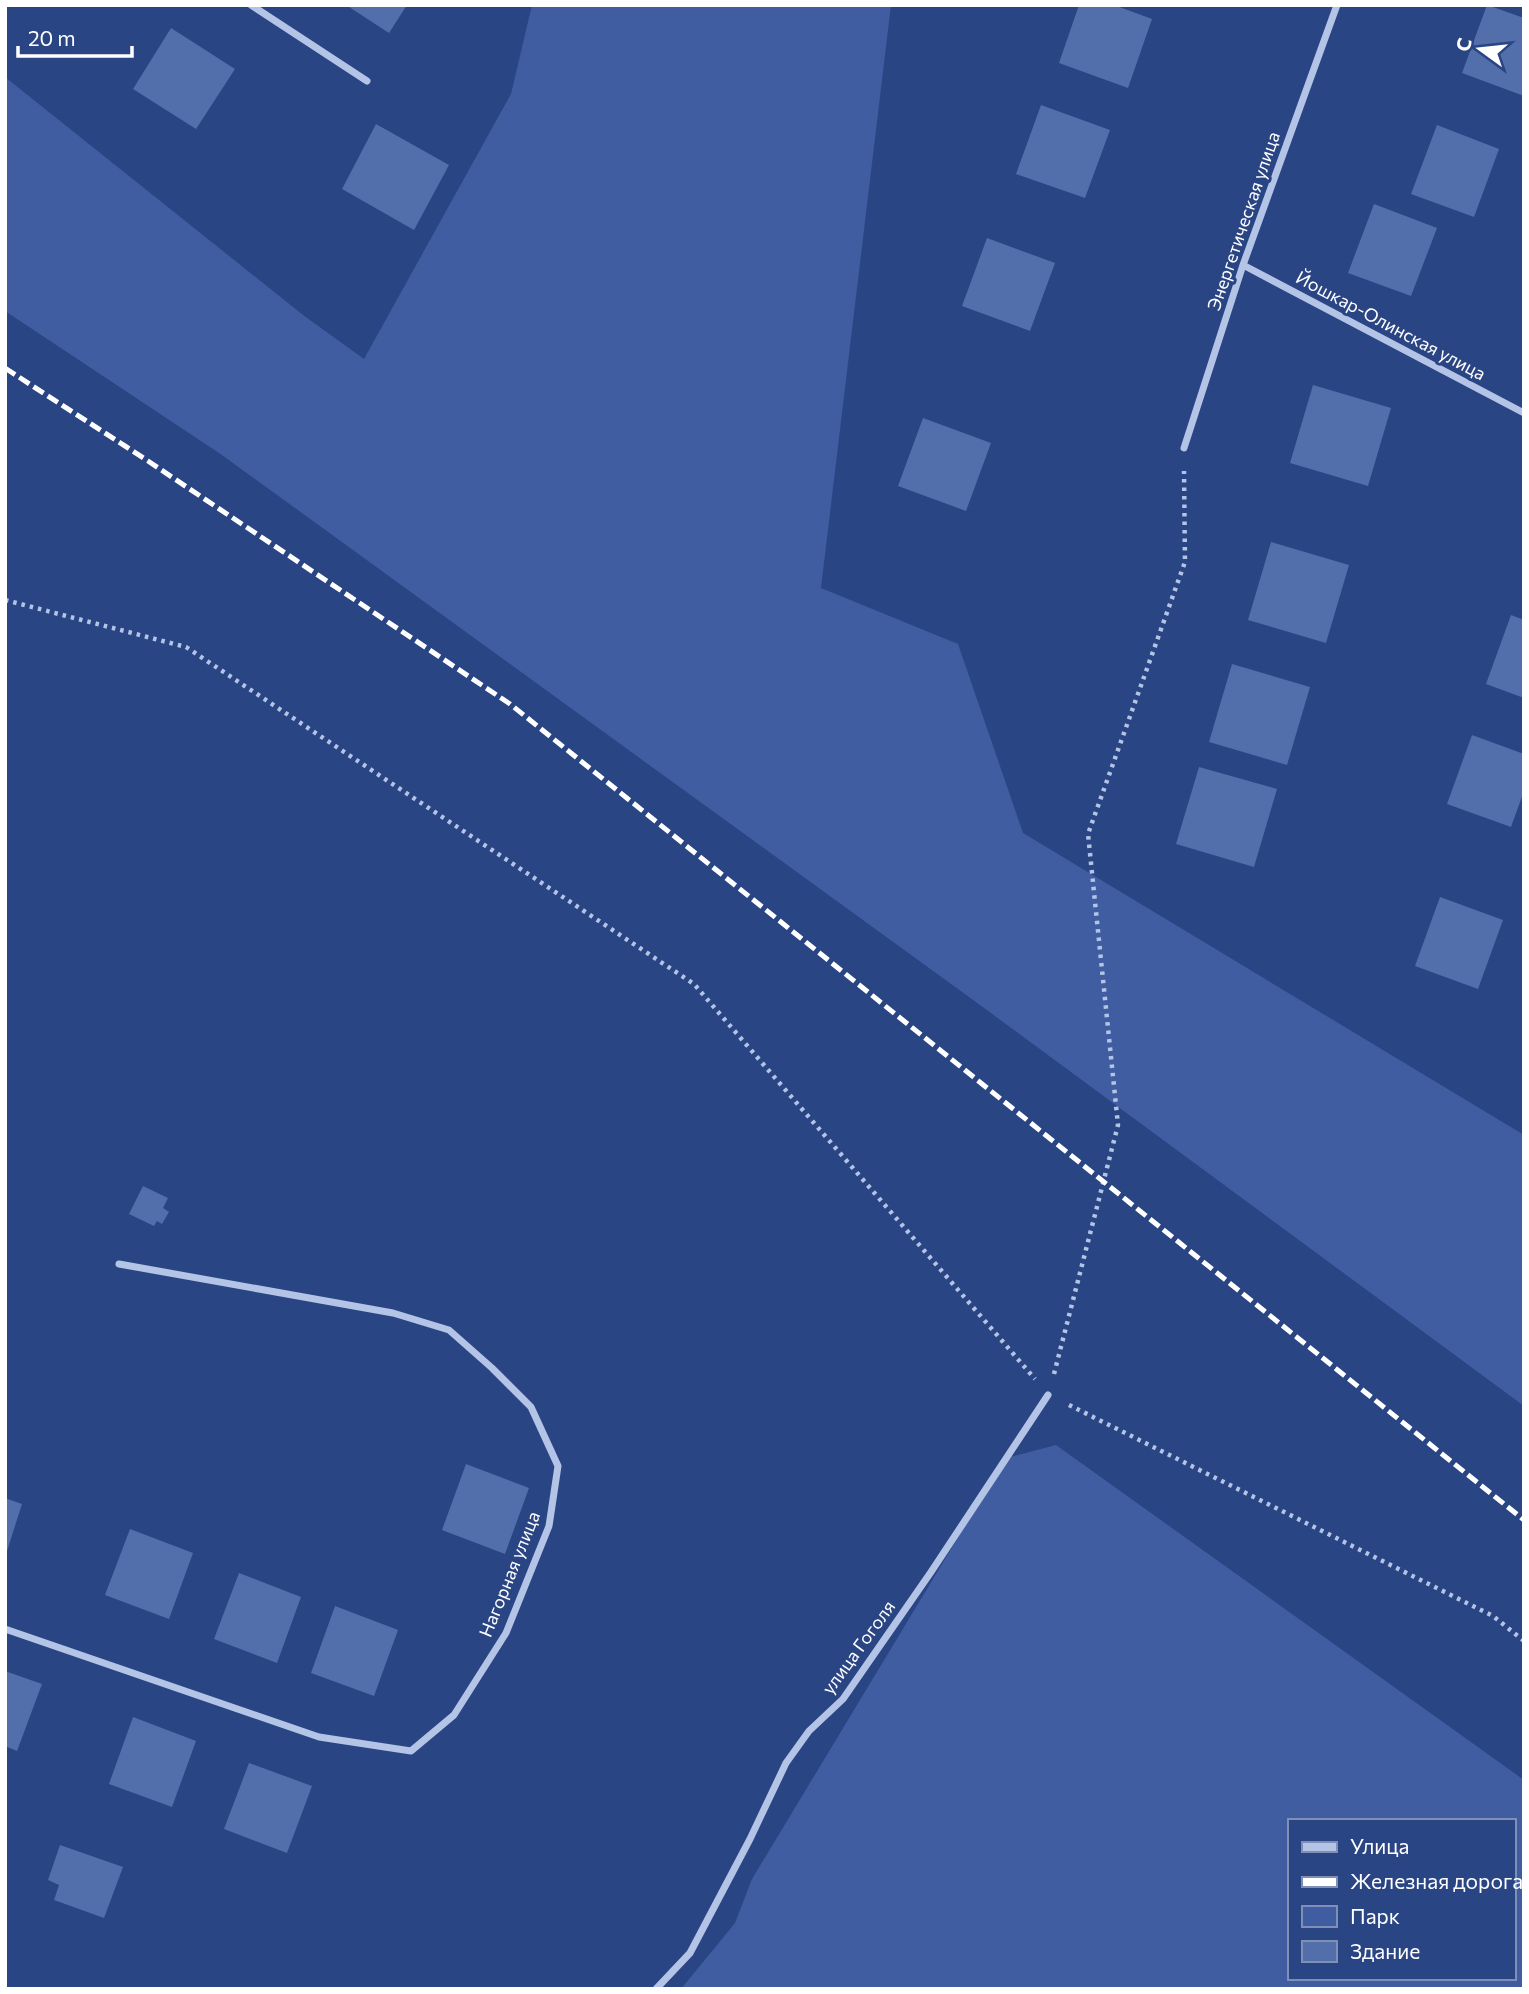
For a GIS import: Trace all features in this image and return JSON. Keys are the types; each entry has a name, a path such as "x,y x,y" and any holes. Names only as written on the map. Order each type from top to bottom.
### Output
{"street":[{"path":"251,5 367,81"},
{"name":"Энергетическая улица","path":"1184,449 1243,265 1337,5"},
{"name":"Йошкар-Олинская улица","path":"1243,265 1524,414"},
{"name":"Нагорная улица","path":"5,1629 318,1737 411,1752 454,1715 506,1633 549,1526 558,1466 531,1407 449,1330 393,1313 119,1264"},
{"name":"улица Гоголя","path":"656,1989 690,1953 750,1839 786,1763 808,1731 843,1699 1048,1395"}],"path":[{"path":"1048,1395 1118,1125 1088,834 1185,562 1184,449"},
{"path":"5,600 186,647 694,984 1048,1395 1493,1616 1524,1641"}],"green space":[{"path":"532,5 891,5 821,588 958,644 1023,833 1524,1135 1524,1406 980,1005 222,455 5,311 5,77 303,315 364,359 511,94"},
{"path":"1056,1445 1524,1780 1524,1989 681,1989 735,1923 752,1879 1006,1458"}],"building":[{"path":"346,5 407,5 389,33"},
{"path":"1079,5 1114,5 1152,19 1128,88 1059,63"},
{"path":"1487,5 1524,18 1524,96 1462,73"},
{"path":"171,28 235,69 196,129 133,89"},
{"path":"1041,105 1110,130 1085,198 1016,174"},
{"path":"376,124 449,165 414,230 342,189"},
{"path":"1437,125 1499,149 1474,217 1411,194"},
{"path":"1374,204 1437,228 1411,296 1348,273"},
{"path":"987,238 1055,263 1030,331 962,306"},
{"path":"1313,385 1391,408 1368,486 1290,463"},
{"path":"923,418 991,443 966,511 898,486"},
{"path":"1271,542 1349,565 1326,643 1248,620"},
{"path":"1511,615 1524,620 1524,698 1486,684"},
{"path":"1232,664 1310,687 1287,765 1209,742"},
{"path":"1472,735 1524,754 1524,791 1511,827 1447,804"},
{"path":"1199,767 1277,789 1254,867 1176,844"},
{"path":"1440,897 1503,920 1478,989 1415,966"},
{"path":"143,1186 168,1198 163,1208 169,1212 162,1224 157,1221 154,1226 129,1214"},
{"path":"466,1464 529,1488 505,1554 442,1530"},
{"path":"5,1498 22,1504 6,1554 5,1554"},
{"path":"130,1529 193,1553 169,1619 105,1595"},
{"path":"239,1573 301,1597 277,1663 214,1639"},
{"path":"335,1606 398,1630 374,1696 311,1673"},
{"path":"5,1671 42,1684 17,1751 5,1746"},
{"path":"133,1717 196,1741 172,1807 109,1784"},
{"path":"249,1763 312,1786 287,1853 224,1829"},
{"path":"60,1845 123,1867 104,1918 54,1900 59,1885 48,1880"}],"railway":[{"path":"5,368 510,704 1524,1520"}]}
